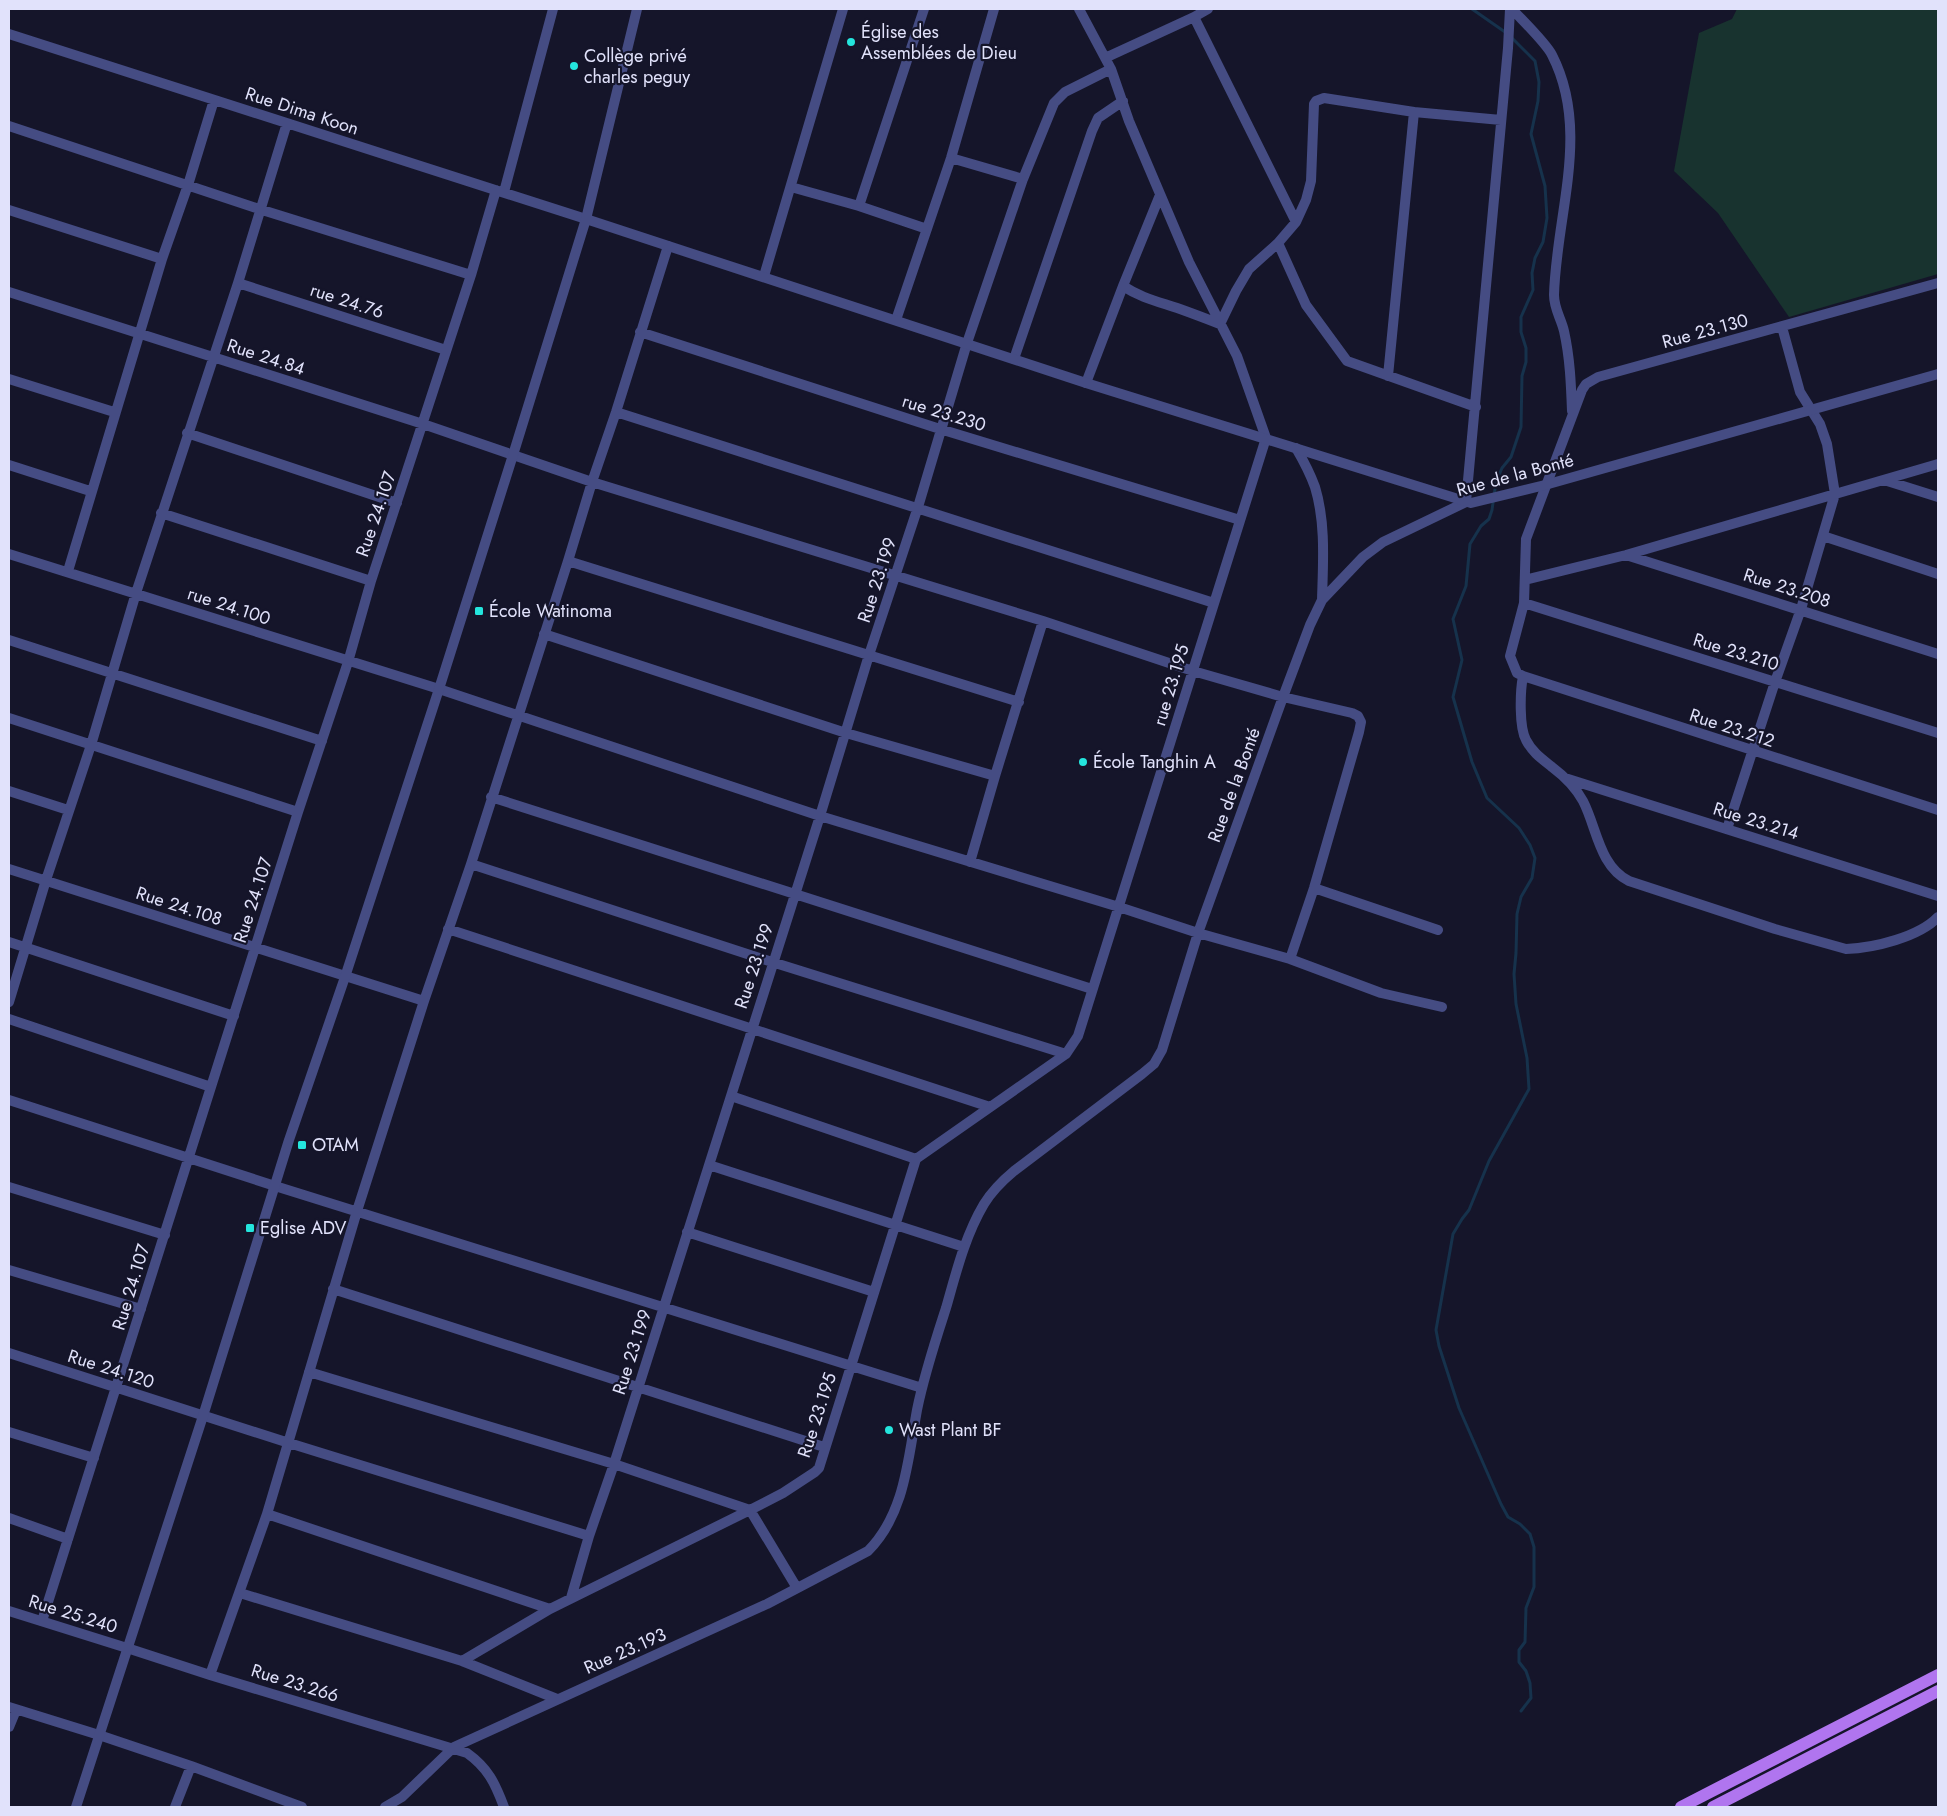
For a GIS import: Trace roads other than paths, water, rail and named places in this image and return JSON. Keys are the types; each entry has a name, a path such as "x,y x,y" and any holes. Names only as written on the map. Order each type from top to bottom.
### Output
{"main road":[{"path":"1681,1807 1938,1675"},
{"path":"1713,1807 1938,1691"}],"street":[{"name":"Rue 24.107","path":"42,1621 298,812 348,662 371,581 500,191 553,9"},
{"path":"76,1807 204,1416 275,1186 439,689 586,219 637,9"},
{"path":"764,276 844,9"},
{"path":"859,206 924,9"},
{"path":"896,320 951,158 994,9"},
{"path":"1079,9 1111,69 1129,121 1189,262 1237,356 1266,438"},
{"path":"1105,58 1208,9"},
{"path":"1470,502 1476,407 1511,12"},
{"path":"1511,12 1552,53 1567,92 1571,132 1568,184 1554,307 1563,329 1570,364 1572,417"},
{"path":"1194,17 1296,222"},
{"name":"Rue Dima Koon","path":"9,34 764,276 1086,383 1470,502"},
{"name":"Rue 23.199","path":"571,1598 588,1536 614,1464 751,1028 820,816 869,655 918,507 967,343 1023,179 1054,103 1065,92 1111,69"},
{"path":"1220,324 1236,290 1249,269 1278,243 1296,222 1306,200 1311,181 1314,104 1316,101 1324,98 1414,112 1501,120"},
{"path":"68,572 114,412 214,100"},
{"path":"1014,359 1092,131 1098,118 1123,101"},
{"path":"1388,376 1414,112"},
{"path":"9,1002 68,810 91,745 161,513 238,283 259,209 287,123"},
{"path":"9,126 259,209 471,275"},
{"path":"951,158 1023,179"},
{"path":"791,187 859,206 927,229"},
{"path":"1086,383 1122,286 1160,195"},
{"path":"9,210 162,259"},
{"path":"1278,243 1306,305 1347,361 1476,407"},
{"path":"210,1675 267,1514 357,1211 424,1001 471,864 668,246"},
{"name":"rue 24.76","path":"238,283 446,350"},
{"name":"Rue 23.130","path":"1564,777 1540,758 1526,741 1523,732 1520,675 1510,656 1524,603 1526,539 1545,485 1586,384 1598,377 1938,283"},
{"path":"1122,286 1137,295 1157,303 1178,308 1220,324"},
{"name":"Rue 24.84","path":"9,292 423,424 592,482 1043,621 1193,671 1283,697 1352,713 1358,716 1361,722 1314,888"},
{"path":"1727,829 1801,609 1836,494 1827,444 1820,424 1800,392 1782,327"},
{"name":"rue 23.230","path":"640,332 940,429 1240,520"},
{"name":"Rue de la Bonté","path":"964,1247 983,1205 996,1186 1154,1064 1162,1050 1198,933 1310,625 1322,600 1363,556 1383,542 1470,502 1520,492 1938,374"},
{"path":"9,379 114,412"},
{"path":"616,412 1214,603"},
{"path":"187,433 397,504"},
{"name":"rue 23.195","path":"1066,1054 1078,1036 1266,438"},
{"path":"1296,448 1308,471 1319,504 1322,550 1322,600"},
{"path":"1525,580 1626,555 1938,464"},
{"path":"9,465 90,491"},
{"path":"1883,480 1938,497"},
{"path":"161,513 371,581"},
{"path":"1823,536 1938,574"},
{"name":"rue 24.100","path":"9,554 439,689 820,816 1198,933 1290,959 1381,993 1442,1007"},
{"name":"Rue 23.208","path":"1626,555 1938,654"},
{"path":"568,561 1018,702"},
{"name":"Rue 23.210","path":"1524,603 1938,733"},
{"path":"970,862 1043,621"},
{"path":"544,634 846,733 995,776"},
{"path":"9,640 322,742"},
{"name":"Rue 23.212","path":"1520,675 1938,810"},
{"path":"9,718 298,812"},
{"path":"1564,777 1583,802 1611,868 1619,876 1629,881 1775,929 1846,949 1866,947 1906,936 1923,929 1938,917"},
{"name":"Rue 23.214","path":"1564,777 1938,896"},
{"path":"9,791 68,810"},
{"path":"491,797 1092,989"},
{"path":"471,864 772,962 1066,1054"},
{"name":"Rue 24.108","path":"9,869 424,1001"},
{"path":"1290,959 1314,888 1438,930"},
{"path":"448,929 990,1107"},
{"path":"9,942 234,1016"},
{"path":"9,1019 211,1087"},
{"path":"731,1096 916,1159 1066,1054"},
{"path":"9,1100 275,1186 922,1388"},
{"name":"Rue 23.195","path":"462,1661 571,1598 783,1493 819,1468 824,1447 916,1159"},
{"path":"709,1165 964,1247"},
{"path":"9,1187 164,1234"},
{"path":"687,1232 874,1292"},
{"name":"Rue 23.193","path":"385,1807 402,1798 454,1747 557,1699 621,1672 797,1588 868,1551 891,1523 902,1491 922,1388 964,1247"},
{"path":"9,1270 141,1308"},
{"path":"333,1289 824,1447"},
{"name":"Rue 24.120","path":"9,1353 588,1536"},
{"path":"309,1372 614,1464 750,1510 797,1588"},
{"path":"9,1432 94,1458"},
{"path":"267,1514 550,1609"},
{"path":"9,1518 68,1539"},
{"path":"240,1593 462,1661 557,1699"},
{"name":"Rue 25.240","path":"9,1610 127,1648"},
{"name":"Rue 23.266","path":"127,1648 210,1675 454,1747 468,1753 482,1764 491,1776 504,1807"},
{"path":"9,1727 12,1708 191,1766 302,1807"},
{"path":"175,1807 191,1766"}],"waterway":[{"path":"1472,9 1505,32"},
{"path":"1510,36 1535,61 1539,82 1538,101 1531,134 1545,186 1547,218 1543,242 1535,258 1532,273 1533,290 1521,317 1521,332 1526,348 1526,362 1522,376 1521,427 1511,457 1502,468 1496,482 1489,519 1481,526 1470,544 1466,586 1453,619 1462,660 1453,697 1472,762 1487,798 1519,828 1530,845 1535,858 1532,878 1521,897 1517,914 1514,974 1516,1004 1527,1058 1529,1089 1489,1161 1469,1210 1453,1234 1436,1330 1439,1346 1459,1408 1501,1504 1508,1517 1520,1524 1530,1534 1534,1547 1534,1587 1526,1608 1525,1642 1519,1650 1519,1662 1526,1671 1530,1683 1531,1698 1521,1711"}],"place":[{"name":"Église des Assemblées de Dieu","path":"851,42"},
{"name":"Collège privé charles peguy","path":"574,66"},
{"name":"École Watinoma","path":"479,611"},
{"name":"École Tanghin A","path":"1083,762"},
{"name":"OTAM","path":"302,1145"},
{"name":"Eglise ADV","path":"250,1228"},
{"name":"Wast Plant BF","path":"889,1430"}]}
